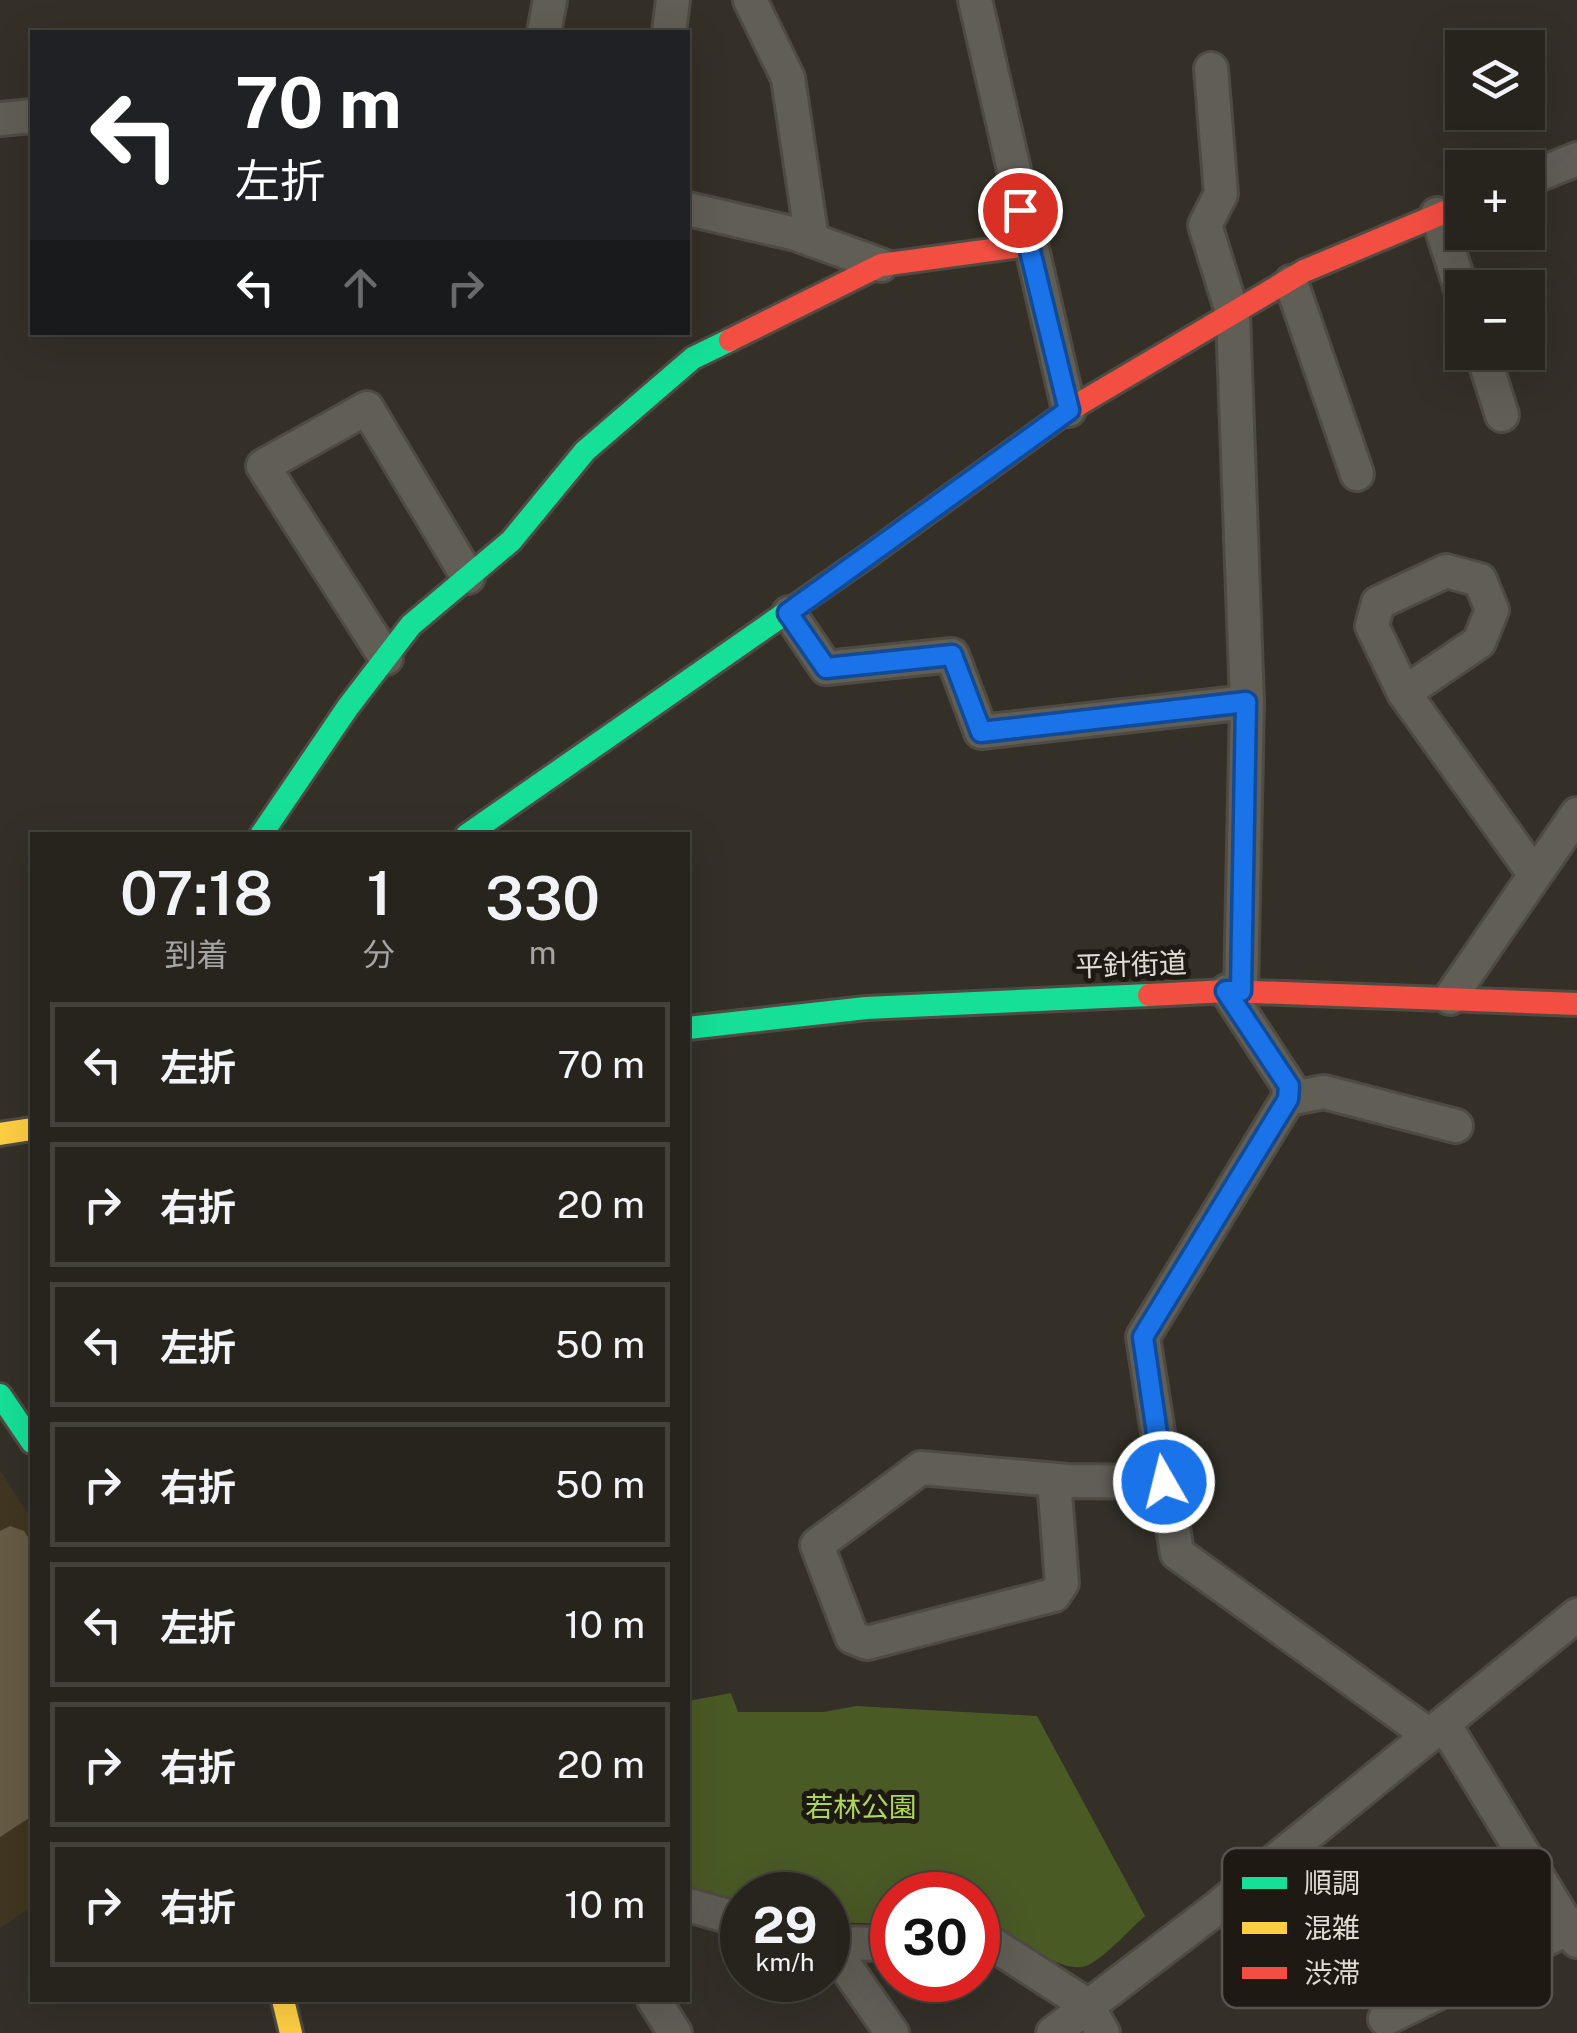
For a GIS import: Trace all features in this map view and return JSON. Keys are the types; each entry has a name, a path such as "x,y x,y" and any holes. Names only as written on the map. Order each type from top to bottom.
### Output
{"street":[{"path":"544,30 550,0"},
{"path":"669,30 672,0"},
{"path":"750,0 788,78 812,240"},
{"path":"975,0 1028,245 1069,410"},
{"path":"1211,68 1220,194 1205,225 1233,316 1246,702 1234,991 1289,1086 1288,1099 1143,1337 1164,1482 1177,1553 1437,1730 1517,1848"},
{"path":"0,119 30,116"},
{"path":"1545,176 1575,170"},
{"path":"690,210 812,240 881,265"},
{"path":"471,832 788,613 1069,410 1304,272 1445,211"},
{"path":"263,832 412,625 511,540 585,451 693,358 881,265 1028,245"},
{"path":"1291,282 1357,474"},
{"path":"1488,370 1502,416"},
{"path":"386,658 263,466 368,408 468,576"},
{"path":"788,613 826,668 952,655 981,732 1246,702"},
{"path":"1404,693 1534,875"},
{"path":"1450,998 1577,814"},
{"name":"平針街道","path":"690,1028 866,1008 1234,991 1577,1004"},
{"path":"1288,1099 1324,1092 1456,1126"},
{"path":"0,1134 30,1128"},
{"path":"0,1395 30,1439"},
{"path":"1054,1480 1062,1582 1054,1595 867,1643 852,1637 817,1545 921,1468 1054,1480 1164,1482"},
{"path":"1291,1848 1577,1615"},
{"path":"1552,1899 1574,1931"},
{"path":"1053,2033 1095,2019 1222,1904"},
{"path":"690,1906 720,1914"},
{"path":"1000,1950 1095,2019"},
{"path":"850,1974 892,2033"},
{"path":"283,2002 291,2033"},
{"path":"655,2002 675,2033"},
{"path":"1385,2019 1409,2008"}],"shaded area":[{"path":"0,1470 30,1517 30,1907 0,1928"}],"green space":[{"name":"若林公園","path":"731,1693 738,1712 824,1712 856,1706 1037,1716 1145,1916 1099,1958 1080,1967 1052,1960 1000,1933 1000,1872 870,1872 870,1923 850,1923 850,1872 720,1872 720,1897 690,1889 690,1701"}],"building":[{"path":"10,1526 24,1531 30,1540 30,1817 0,1837 0,1531"}],"traffic: fast":[{"path":"263,832 348,707 411,625 511,541 585,451 693,358 730,340"},
{"path":"471,832 869,555"},
{"path":"690,1028 866,1008 1149,995"},
{"path":"0,1395 30,1439"}],"traffic: slow":[{"path":"0,1134 30,1129"},
{"path":"283,2002 291,2033"}],"traffic: jam":[{"path":"869,555 1069,410 1304,271 1445,212"},
{"path":"730,340 881,265 1028,245"},
{"path":"1149,995 1227,991 1577,1004"}],"route":[{"path":"1020,210 1069,410 788,613 826,668 952,655 981,732 1246,702 1241,991 1226,991 1289,1086 1288,1099 1143,1337 1164,1482"}]}
